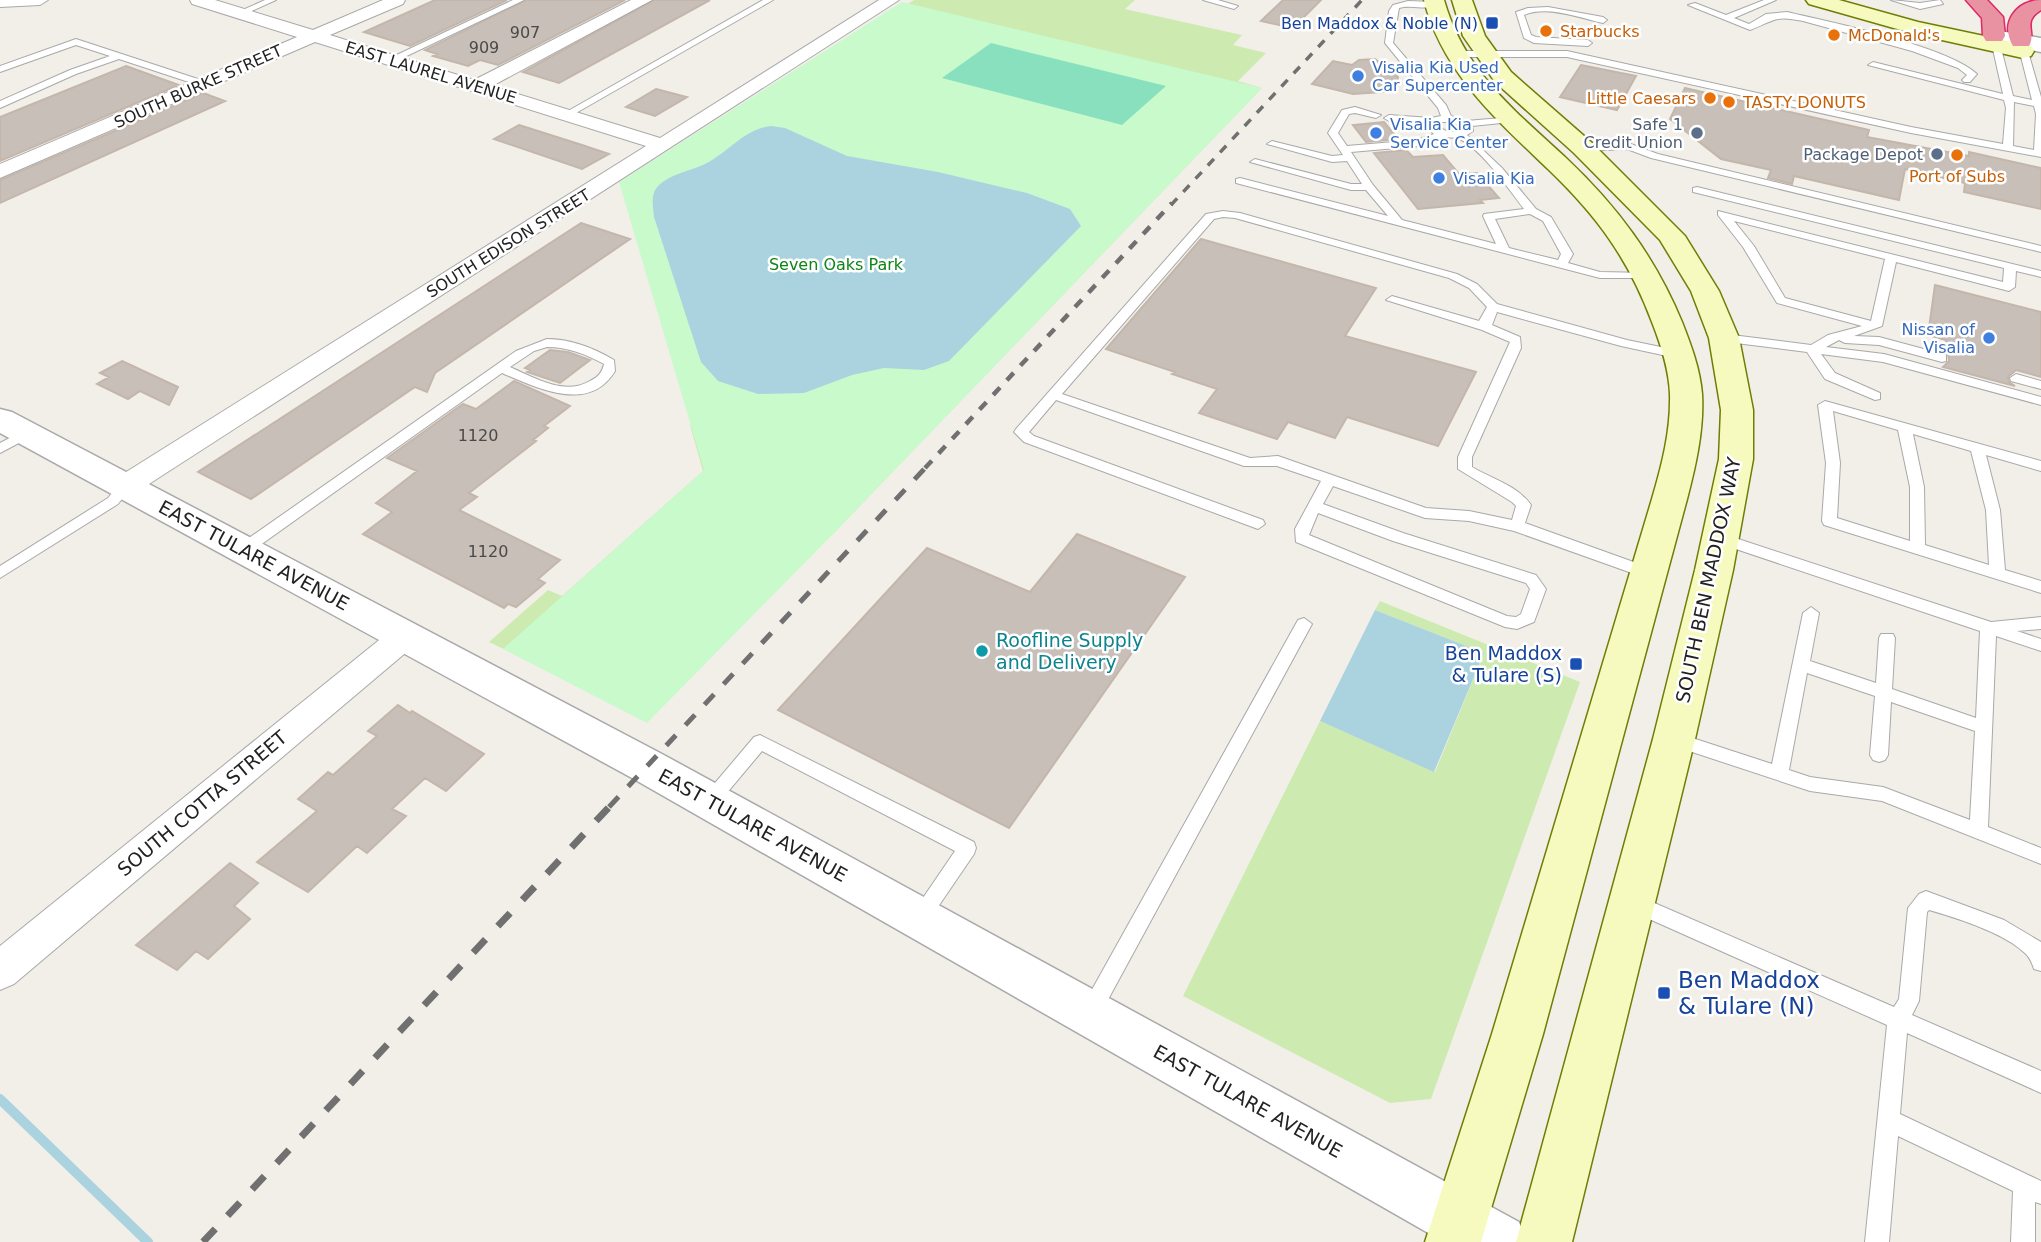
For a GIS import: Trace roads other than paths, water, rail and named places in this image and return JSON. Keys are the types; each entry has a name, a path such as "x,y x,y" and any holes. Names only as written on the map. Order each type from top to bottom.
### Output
{"highway":[{"path":"1976,0 1992,17 1995,41"},
{"path":"2031,48 2018,30 2022,13 2041,3"}],"main road":[{"name":"SOUTH BEN MADDOX WAY","path":"1462,0 1474,36 1471,54 1484,92 1581,187 1629,245 1648,276 1681,355 1686,402 1683,448 1556,899 1471,1235"},
{"path":"1816,0 1898,24 2031,48"},
{"path":"1852,0 1995,41"},
{"name":"SOUTH BEN MADDOX WAY","path":"1434,2 1439,24 1583,148 1671,236 1705,291 1724,338 1737,410 1736,459 1674,739 1544,1242"},
{"path":"1681,355 1703,371 1709,386 1707,468 1697,514 1700,525 1720,538"}],"street":[{"path":"0,2 40,0"},
{"name":"EAST LAUREL AVENUE","path":"198,0 663,145"},
{"name":"SOUTH BURKE STREET","path":"4,168 204,85 397,0"},
{"path":"475,87 644,0"},
{"name":"SOUTH EDISON STREET","path":"125,486 891,0"},
{"name":"EAST TULARE AVENUE","path":"9,434 125,486 710,801 1090,1013 1471,1235"},
{"name":"SOUTH COTTA STREET","path":"0,971 405,636"}],"lane":[{"path":"240,13 272,0"},
{"path":"391,60 520,0"},
{"path":"566,115 769,0"},
{"path":"1207,0 1234,6"},
{"path":"1702,0 1692,5 1750,27 1769,16 1787,15 1971,64 1976,68 1967,79"},
{"path":"1726,18 1772,0"},
{"path":"1895,0 1930,7 1939,4 1936,0"},
{"path":"1434,2 1395,6 1391,11 1389,43 1443,107 1447,118 1463,130 1506,177 1532,211 1546,219 1567,254 1561,265"},
{"path":"1588,43 1534,40 1527,36 1519,13 1541,9 1602,20"},
{"path":"1995,41 2011,108 2008,148"},
{"path":"0,69 76,42 204,85"},
{"path":"1471,54 1567,54 2040,154 2041,114 2031,48"},
{"path":"1888,56 1877,65 1967,79 2008,99 2040,104"},
{"path":"0,105 73,72 117,57"},
{"path":"1376,115 1355,110 1345,112 1333,133 1369,187 1399,223"},
{"path":"1389,118 1432,121 1447,118"},
{"path":"1272,144 1332,159 1419,142 1511,119"},
{"path":"1432,121 1430,124 1433,129 1443,134"},
{"path":"1583,148 1628,146 1668,160 2041,249"},
{"path":"1255,162 1351,187 1369,187"},
{"path":"1240,181 1600,275 1648,276"},
{"path":"1876,326 1781,300 1748,246 1723,215 1697,190 2041,274"},
{"path":"1504,250 1488,216 1532,211"},
{"path":"1258,524 1029,439 1021,432 1210,216 1236,215 1453,276 1473,286 1493,307 1625,343 1681,355"},
{"path":"1723,215 2009,287 2010,267"},
{"path":"1876,326 1891,257"},
{"path":"1392,300 1486,327 1516,340 1515,348 1465,457 1465,469 1475,476 1500,485 1524,505 1517,526"},
{"path":"1486,327 1485,323 1493,307"},
{"path":"1812,350 1832,338 1876,326"},
{"path":"1724,338 1884,358 2041,401"},
{"path":"1832,338 1879,341 1942,358"},
{"path":"244,549 525,349 552,341 563,342 610,363 610,369 603,379 590,388 560,392 500,368"},
{"path":"1812,350 1830,376 1875,396"},
{"path":"2016,378 2041,385"},
{"path":"1053,395 1249,463 1278,461 1425,513 1478,517 1517,526 1648,573"},
{"path":"2041,466 1825,405 1834,447 1835,483 1829,521 2041,587"},
{"path":"1904,427 1918,484 1920,509 1917,549"},
{"path":"1977,448 1992,493 1998,532 1997,573"},
{"path":"1315,506 1398,537 1531,579 1538,590 1528,618 1517,623 1505,621 1301,538 1302,529 1329,480"},
{"path":"0,573 113,501 125,486"},
{"path":"1720,538 2041,645"},
{"path":"1779,775 1811,612"},
{"path":"1988,628 2041,623"},
{"path":"1090,1013 1304,624"},
{"path":"1979,832 1988,628"},
{"path":"1879,755 1887,638"},
{"path":"1801,664 1983,727"},
{"path":"1674,739 1811,784 1883,794 2041,856"},
{"path":"710,801 760,742 967,848 919,917"},
{"path":"1877,1242 1898,1021 1909,1001 1917,908 1926,900 2019,937 2035,949 2041,961"},
{"path":"1630,901 2041,1082"},
{"path":"1889,1119 2033,1189 2023,1242"}],"water":[{"path":"771,126 785,128 847,156 938,172 1027,193 1070,209 1081,226 949,361 924,370 884,368 852,375 804,393 758,394 718,381 701,362 654,217 653,200 656,188 664,181 705,164 744,136"},
{"path":"1375,610 1484,653 1434,772 1320,721"}],"waterway":[{"path":"0,1099 148,1242"}],"railway":[{"path":"1171,205 1362,0"},
{"path":"925,468 1172,203"},
{"path":"609,807 927,466"},
{"path":"203,1242 611,805"}],"place":[{"name":"Ben Maddox & Noble (N)","path":"1492,23"},
{"name":"Starbucks","path":"1546,31"},
{"name":"McDonald's","path":"1834,35"},
{"name":"Visalia Kia Used Car Supercenter","path":"1358,76"},
{"name":"Little Caesars","path":"1710,98"},
{"name":"TASTY DONUTS","path":"1729,102"},
{"name":"Visalia Kia Service Center","path":"1376,133"},
{"name":"Safe 1 Credit Union","path":"1697,133"},
{"name":"Package Depot","path":"1937,154"},
{"name":"Port of Subs","path":"1957,155"},
{"name":"Visalia Kia","path":"1439,178"},
{"name":"Nissan of Visalia","path":"1989,338"},
{"name":"Roofline Supply and Delivery","path":"982,651"},
{"name":"Ben Maddox & Tulare (S)","path":"1576,664"},
{"name":"Ben Maddox & Tulare (N)","path":"1664,993"}],"park label":[{"name":"Seven Oaks Park","path":"836,264"}]}
